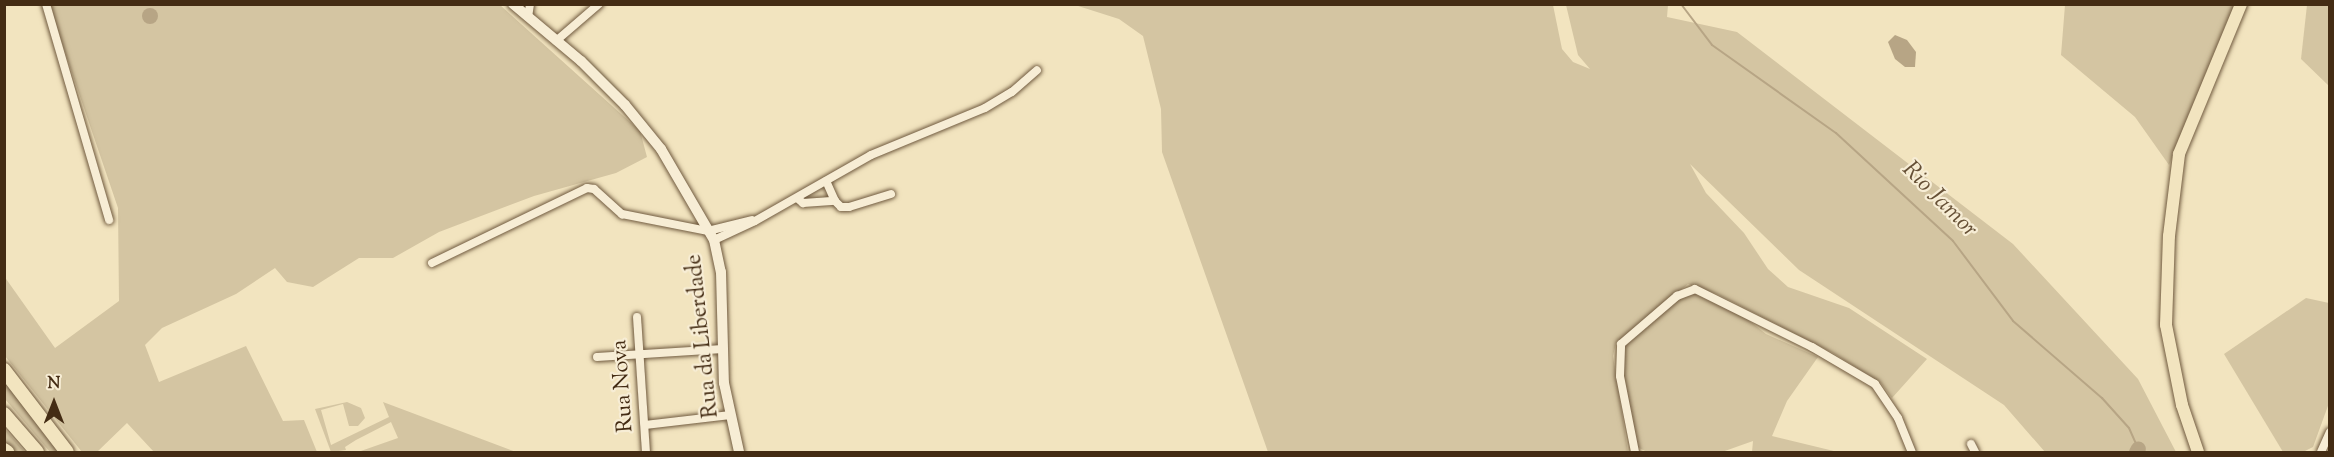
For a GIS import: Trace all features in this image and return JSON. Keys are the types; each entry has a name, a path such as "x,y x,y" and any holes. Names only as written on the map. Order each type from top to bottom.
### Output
{"highway":[{"path":"4,370 67,453"},
{"path":"4,414 37,453"}],"main road":[{"path":"2198,453 2182,405 2165,320 2170,224 2179,154 2241,4"}],"street":[{"path":"46,4 109,220"},
{"name":"Rua da Liberdade","path":"513,4 625,105 661,149 711,236 721,272 723,349 730,415 739,453"},
{"path":"528,17 530,4"},
{"path":"555,41 599,4"},
{"path":"432,263 587,188 594,189 622,214 711,236 759,219 890,146 985,108 1012,92 1037,70"},
{"path":"826,181 841,207 849,207 891,194"},
{"path":"797,198 803,202 836,201"},
{"path":"1635,453 1620,376 1621,344 1677,296 1695,289 1812,347 1875,384 1898,418 1912,453"},
{"name":"Rua Nova","path":"637,317 646,453"},
{"path":"597,357 723,349"},
{"path":"645,425 730,415"},
{"path":"2321,453 2330,432"},
{"path":"1971,444 1975,453"}],"shaded area":[{"path":"49,5 500,5 640,131 647,157 616,173 534,196 439,232 393,258 359,258 313,287 287,282 275,268 236,294 162,328 145,345 159,382 246,346 283,421 304,420 317,452 154,452 127,423 97,452 82,452 5,356 4,276 55,348 119,301 118,208"},
{"path":"1075,5 1553,5 1562,49 1573,62 1590,69 1578,55 1566,5 1668,5 1667,17 1737,32 2013,244 2138,379 2176,452 2045,452 2004,405 1799,270 1690,164 1706,193 1744,233 1768,269 1788,287 1849,308 1927,359 1892,398 1881,383 1833,353 1717,294 1688,284 1616,343 1613,356 1628,452 1268,452 1162,152 1161,109 1143,36 1119,19"},
{"path":"2065,5 2235,5 2169,165 2135,117 2061,55"},
{"path":"2307,5 2329,5 2329,86 2301,59"},
{"path":"147,8 153,8 158,16 156,22 147,24 142,19 142,13"},
{"path":"1895,35 1907,40 1916,52 1915,67 1905,67 1895,59 1888,42"},
{"path":"1693,293 1747,319 1766,334 1818,357 1787,401 1772,436 1838,452 1752,452 1753,441 1722,452 1647,452 1637,447 1620,358 1622,349 1679,299"},
{"path":"2306,298 2329,303 2329,403 2313,447 2303,452 2283,452 2224,354"},
{"path":"4,381 58,452 50,452 5,399"},
{"path":"347,402 361,408 365,418 358,426 349,426 343,404 321,410 331,445 389,417 383,402 516,452 358,452 398,438 391,422 356,440 345,447 346,450 331,452 315,409"},
{"path":"4,428 25,452 13,452 5,442"}],"waterway":[{"name":"Rio Jamor","path":"1681,4 1712,45 1836,133 1953,241 2013,321 2102,398 2129,428 2138,448"},
{"name":"Rio Jamor","path":"2136,452 2138,448"}]}
